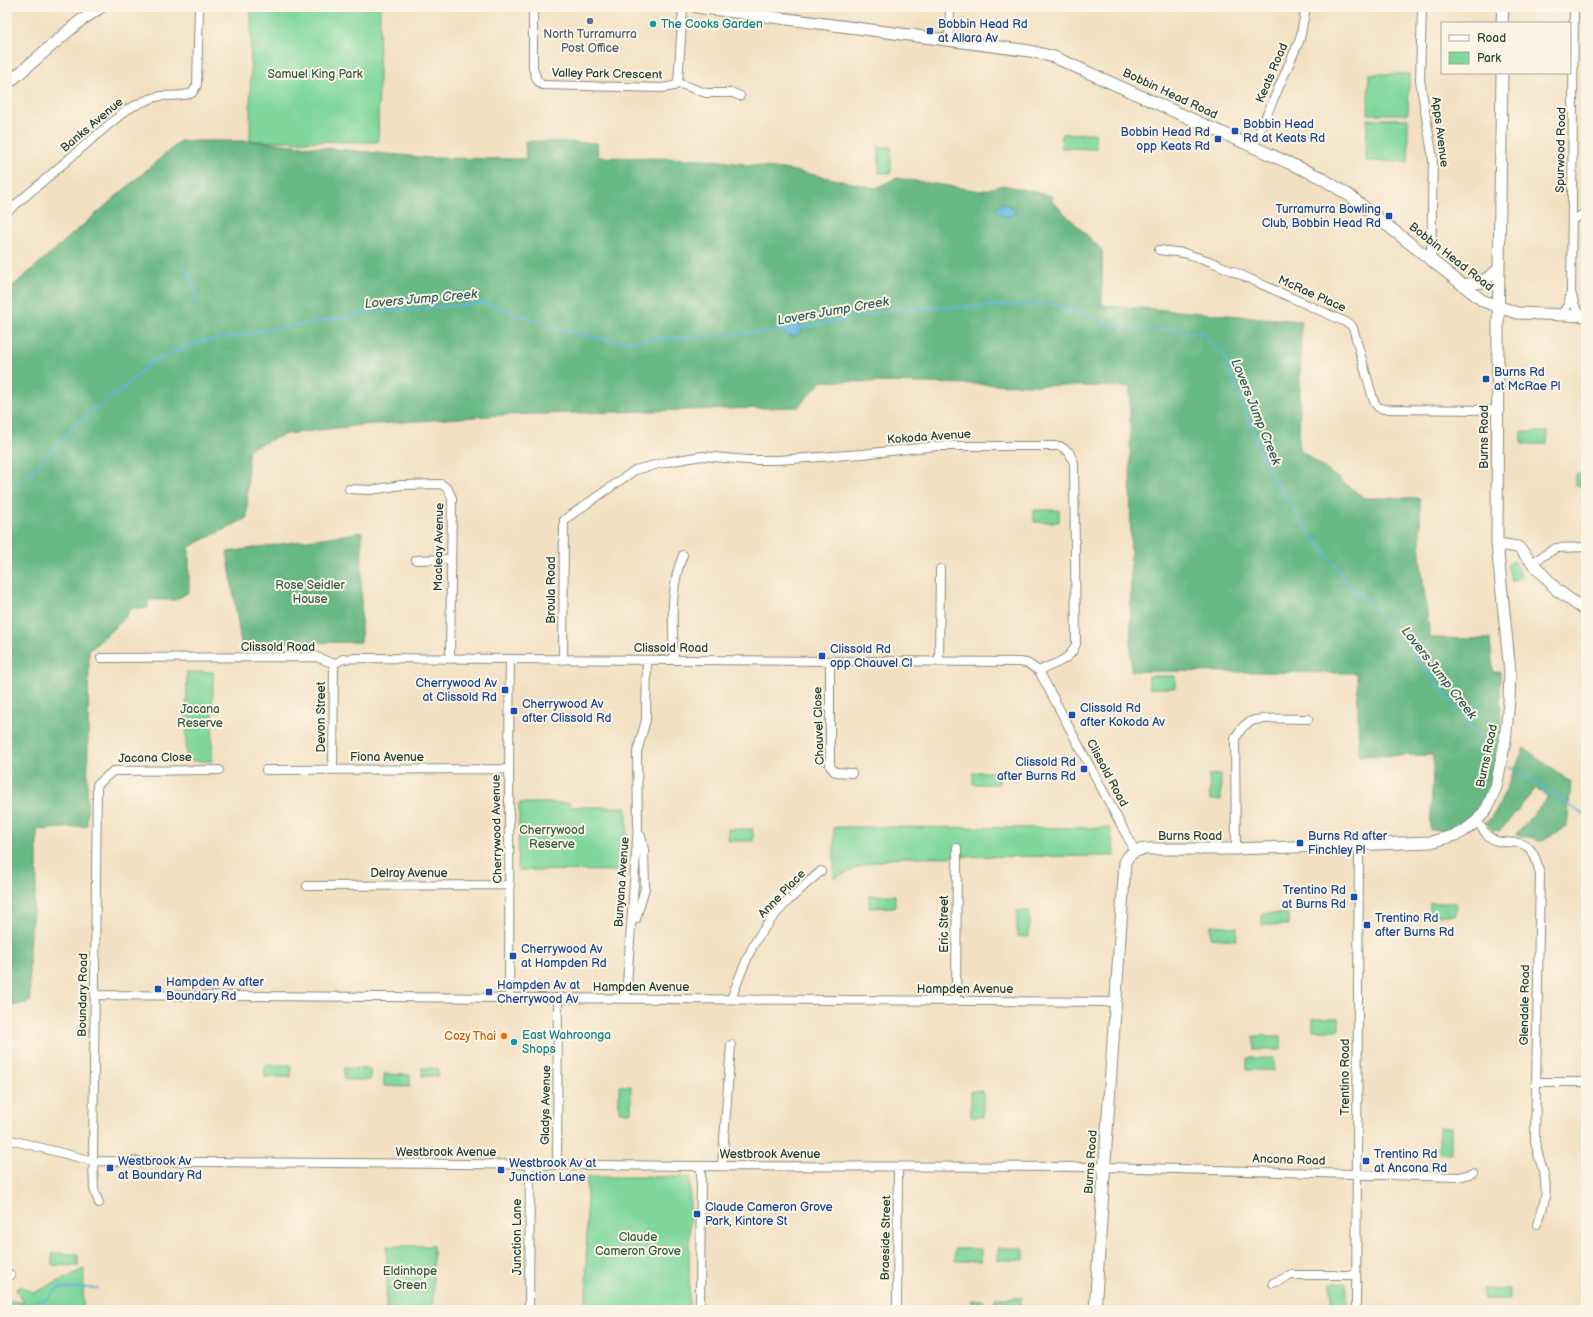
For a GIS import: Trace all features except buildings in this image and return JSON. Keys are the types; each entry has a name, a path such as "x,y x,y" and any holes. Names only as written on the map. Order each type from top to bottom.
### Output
{"main road":[{"path":"7,84 80,21 101,7"},
{"name":"Bobbin Head Road","path":"697,7 1030,51 1054,57 1253,146 1335,186 1394,229 1483,301 1517,313 1584,316"},
{"path":"1502,22 1503,7"},
{"name":"Burns Road","path":"1095,1310 1115,1002 1125,862 1127,857 1135,851 1431,842 1456,835 1477,820 1487,808 1496,787 1505,741 1510,672 1497,544 1498,307 1502,74"},
{"path":"1463,285 1482,282 1499,269"},
{"path":"1497,544 1518,548 1533,562 1557,590 1586,611"}],"street":[{"name":"Banks Avenue","path":"7,212 126,110 143,100 160,96 183,96 192,93 197,85 200,7"},
{"name":"Valley Park Crescent","path":"533,7 533,68 537,80 542,85 662,88 674,86 678,83"},
{"name":"Valley Park Crescent","path":"678,83 683,7"},
{"path":"950,7 950,40"},
{"name":"Keats Road","path":"1253,146 1300,39 1306,7"},
{"name":"Apps Avenue","path":"1422,7 1420,80 1433,160 1431,260"},
{"name":"Spurwood Road","path":"1560,316 1568,305 1571,292 1574,7"},
{"name":"Valley Park Crescent","path":"678,83 706,93 733,93 740,96"},
{"path":"1572,220 1586,213"},
{"name":"McRae Place","path":"1158,250 1184,253 1212,262 1350,324 1353,328 1374,402 1378,407 1384,409 1498,410"},
{"name":"Spurwood Road","path":"1571,292 1575,306 1584,316"},
{"name":"Kokoda Avenue","path":"564,520 635,470 695,457 778,460 862,454 937,446 1060,446 1070,452 1074,463 1076,644 1070,655 1061,662 1039,671"},
{"name":"Macleay Avenue","path":"348,489 371,490 402,485 441,484 448,489 452,498 450,659"},
{"name":"Broula Road","path":"563,660 564,520"},
{"path":"1533,562 1556,548 1586,547"},
{"path":"674,660 673,599 678,567 683,555"},
{"path":"416,560 451,559"},
{"path":"939,661 940,570"},
{"name":"Clissold Road","path":"101,658 182,659 317,657 334,664 343,658 939,661 1027,663 1039,671 1135,851"},
{"name":"Cherrywood Avenue","path":"508,998 510,885 508,769 510,660"},
{"name":"Bunyana Avenue","path":"626,999 630,940 645,888 644,850 638,825 637,752 646,720 647,660"},
{"name":"Chauvel Close","path":"830,661 830,766 835,772 852,773"},
{"name":"Devon Street","path":"333,769 334,664"},
{"path":"1236,848 1236,739 1239,732 1242,727 1254,720 1308,719"},
{"name":"Fiona Avenue","path":"266,770 508,769"},
{"name":"Jacana Close","path":"97,785 113,771 219,770"},
{"name":"Boundary Road","path":"97,785 93,1161 94,1189 99,1203"},
{"name":"Glendale Road","path":"1477,820 1487,834 1497,841 1520,843 1532,850 1540,875 1535,1144 1546,1181 1546,1190 1544,1206 1537,1224"},
{"name":"Trentino Road","path":"1356,1310 1359,845"},
{"name":"Eric Street","path":"956,1001 957,848"},
{"name":"Anne Place","path":"731,999 756,940 774,915 794,894 821,871"},
{"name":"Delray Avenue","path":"307,886 510,885"},
{"name":"Hampden Avenue","path":"95,995 1115,1002"},
{"name":"Gladys Avenue","path":"557,1165 558,998"},
{"path":"722,1166 731,1045"},
{"path":"1536,1082 1586,1082"},
{"name":"Westbrook Avenue","path":"7,1138 93,1161 530,1165 1104,1167"},
{"name":"Junction Lane","path":"529,1310 530,1165"},
{"path":"700,1310 701,1166"},
{"name":"Braeside Street","path":"897,1310 898,1167"},
{"name":"Ancona Road","path":"1104,1167 1459,1177 1473,1173"},
{"path":"1273,1283 1292,1275 1356,1275"}],"green space":[{"name":"Samuel King Park","path":"251,7 380,7 378,142 250,141"},
{"path":"1369,74 1409,74 1408,114 1368,114"},
{"path":"1367,119 1408,119 1408,162 1366,161"},
{"path":"1095,133 1096,149 1061,148 1062,134"},
{"path":"180,141 251,141 430,158 526,159 525,141 597,143 598,157 704,159 790,170 876,188 896,178 981,191 1003,185 1052,196 1052,201 1102,250 1102,305 1301,321 1299,449 1364,498 1420,498 1420,556 1430,638 1490,639 1493,672 1500,672 1501,738 1491,791 1472,823 1455,831 1430,830 1434,755 1359,756 1357,673 1131,671 1130,387 822,381 798,407 501,415 362,425 286,434 248,449 247,518 189,547 189,592 175,600 148,600 148,608 131,608 125,618 89,651 87,826 37,830 37,880 29,945 30,1002 7,1007 7,291"},
{"path":"879,147 891,147 891,173 879,173"},
{"path":"1522,432 1548,432 1547,444 1522,444"},
{"path":"1576,474 1586,474 1586,486 1576,486"},
{"path":"1034,510 1059,510 1059,522 1034,522"},
{"name":"Rose Seidler House","path":"362,532 361,642 241,643 227,552"},
{"path":"1515,561 1521,576 1512,582 1507,564"},
{"name":"Jacana Reserve","path":"187,672 213,672 212,761 186,761"},
{"path":"1149,676 1175,676 1175,688 1149,688"},
{"path":"1524,748 1571,782 1567,827 1540,841 1516,834 1548,798 1536,788 1500,831 1492,830 1486,823 1497,810"},
{"path":"973,772 999,772 999,784 973,784"},
{"path":"1221,774 1221,800 1210,800 1209,775"},
{"name":"Cherrywood Reserve","path":"519,803 570,803 570,807 627,807 627,871 518,870"},
{"path":"834,827 1110,828 1115,856 900,857 866,864 834,878"},
{"path":"728,829 753,829 753,841 728,841"},
{"path":"895,895 895,907 869,908 869,896"},
{"path":"1430,903 1456,903 1455,915 1429,915"},
{"path":"1017,911 1029,911 1029,937 1017,936"},
{"path":"1262,913 1288,914 1288,925 1262,925"},
{"path":"1211,925 1237,927 1236,940 1210,938"},
{"path":"1313,1018 1339,1018 1339,1030 1313,1030"},
{"path":"1254,1036 1281,1036 1281,1050 1254,1050"},
{"path":"1247,1058 1274,1058 1274,1070 1247,1070"},
{"path":"265,1065 291,1065 291,1077 265,1077"},
{"path":"344,1068 370,1069 370,1080 344,1080"},
{"path":"422,1068 438,1068 438,1076 422,1076"},
{"path":"384,1074 410,1075 410,1087 384,1086"},
{"path":"619,1086 631,1086 631,1112 619,1112"},
{"path":"971,1091 983,1091 983,1117 971,1117"},
{"path":"1439,1127 1451,1127 1451,1153 1439,1153"},
{"name":"Claude Cameron Grove","path":"587,1177 690,1177 689,1310 586,1310"},
{"name":"Eldinhope Green","path":"387,1246 433,1246 433,1310 386,1310"},
{"path":"998,1248 1024,1248 1024,1260 998,1260"},
{"path":"955,1249 981,1249 981,1261 955,1261"},
{"path":"52,1253 78,1254 78,1266 52,1265"},
{"path":"84,1269 83,1310 7,1310 7,1300 24,1303 16,1289 21,1286 34,1293"},
{"path":"1331,1283 1347,1283 1347,1310 1331,1310"},
{"path":"1483,1288 1509,1289 1509,1300 1483,1300"},
{"path":"995,1298 1021,1298 1021,1310 995,1309"},
{"path":"972,1300 984,1300 984,1310 972,1310"}],"water":[{"path":"1003,203 1011,206 1016,213 1011,216 1002,216 995,209"},
{"path":"793,322 801,325 802,332 794,336 784,334 782,328 786,323"}],"waterway":[{"path":"184,266 195,288 196,303"},
{"name":"Lovers Jump Creek","path":"7,490 27,477 85,416 119,392 150,363 199,342 369,313 485,303 559,329 617,342 785,331"},
{"name":"Lovers Jump Creek","path":"801,328 897,309 1052,304 1120,327 1201,333 1224,356 1268,470 1298,516 1346,581 1387,621 1459,711 1492,757"},
{"name":"Lovers Jump Creek","path":"1508,766 1586,816"},
{"path":"15,1310 31,1303 47,1299 58,1288 98,1288"}],"place":[{"name":"North Turramurra Post Office","path":"590,21"},
{"name":"The Cooks Garden","path":"653,24"},
{"name":"Bobbin Head Rd at Allara Av","path":"930,31"},
{"name":"Bobbin Head Rd at Keats Rd","path":"1235,131"},
{"name":"Bobbin Head Rd opp Keats Rd","path":"1218,139"},
{"name":"Turramurra Bowling Club, Bobbin Head Rd","path":"1389,216"},
{"name":"Burns Rd at McRae Pl","path":"1486,379"},
{"name":"Clissold Rd opp Chauvel Cl","path":"822,656"},
{"name":"Cherrywood Av at Clissold Rd","path":"505,690"},
{"name":"Cherrywood Av after Clissold Rd","path":"514,711"},
{"name":"Clissold Rd after Kokoda Av","path":"1072,715"},
{"name":"Clissold Rd after Burns Rd","path":"1084,769"},
{"name":"Burns Rd after Finchley Pl","path":"1300,843"},
{"name":"Trentino Rd at Burns Rd","path":"1354,897"},
{"name":"Trentino Rd after Burns Rd","path":"1367,925"},
{"name":"Cherrywood Av at Hampden Rd","path":"513,956"},
{"name":"Hampden Av after Boundary Rd","path":"158,989"},
{"name":"Hampden Av at Cherrywood Av","path":"489,992"},
{"name":"Cozy Thai","path":"504,1036"},
{"name":"East Wahroonga Shops","path":"514,1042"},
{"name":"Trentino Rd at Ancona Rd","path":"1366,1161"},
{"name":"Westbrook Av at Boundary Rd","path":"110,1168"},
{"name":"Westbrook Av at Junction Lane","path":"501,1170"},
{"name":"Claude Cameron Grove Park, Kintore St","path":"697,1214"}]}
